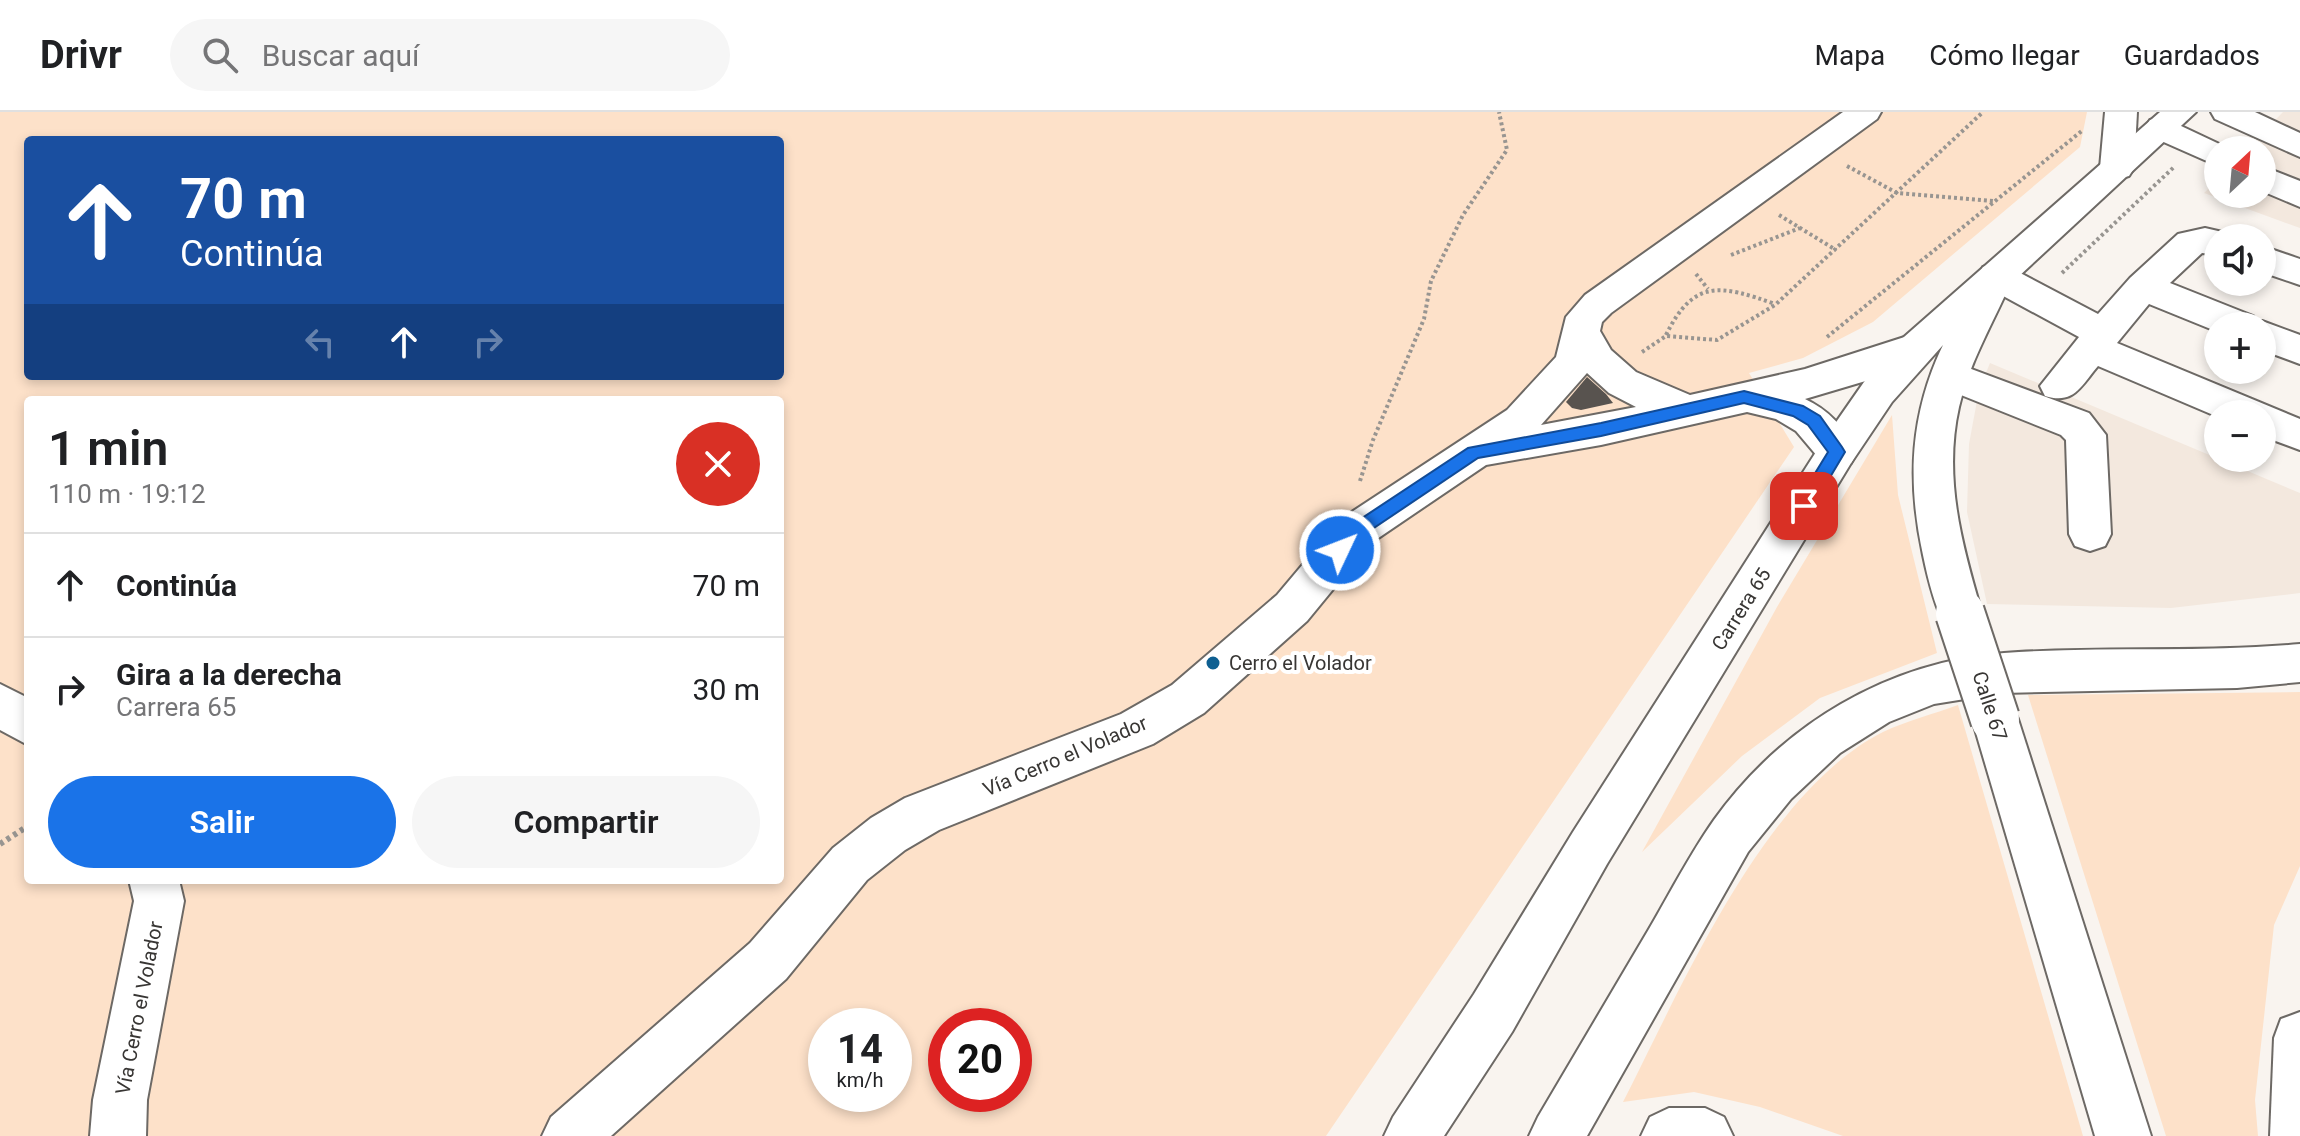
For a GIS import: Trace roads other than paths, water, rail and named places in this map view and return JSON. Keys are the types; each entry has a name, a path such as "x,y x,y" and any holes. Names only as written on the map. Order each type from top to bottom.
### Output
{"main road":[{"path":"1474,453 1521,421 1574,362 1585,317 1598,304 1865,112"},
{"path":"2117,168 2121,112"},
{"path":"2227,112 2300,146"},
{"path":"2171,120 2204,148"},
{"name":"Carrera 65","path":"1412,1136 1493,1013 1590,848 1837,452 1887,381 1917,347 2171,120"},
{"path":"2276,184 2300,195"},
{"path":"2059,386 2143,287 2191,243 2204,240"},
{"path":"2276,264 2300,272"},
{"path":"1996,276 2036,298 2098,341 2220,400"},
{"name":"Calle 67","path":"1996,276 1950,375 1940,405 1931,467 1934,506 1960,613 2123,1136"},
{"path":"2143,287 2205,312"},
{"path":"1581,331 1596,360 1631,389 1653,400 1684,408"},
{"path":"2276,341 2300,350"},
{"name":"Vía Cerro el Volador","path":"570,1136 768,961 850,864 888,834 922,814 1137,729 1188,699 1292,608 1356,531 1474,453 1601,430 1684,408 1744,397 1855,370 1917,347"},
{"path":"1950,375 2075,424 2086,435 2090,534"},
{"path":"1744,397 1798,411 1814,421 1837,452"},
{"path":"2276,426 2300,435"},
{"path":"1557,1136 1731,836 1774,784 1824,738 1873,708 1931,685 2002,673 2237,669 2300,663"},
{"path":"0,704 24,721"},
{"name":"Vía Cerro el Volador","path":"118,1136 120,1100 159,901 155,884"},
{"path":"2298,1136 2300,1038"},
{"path":"1669,1136 1705,1136"}],"place":[{"name":"Cerro el Volador","path":"1213,663"}]}
